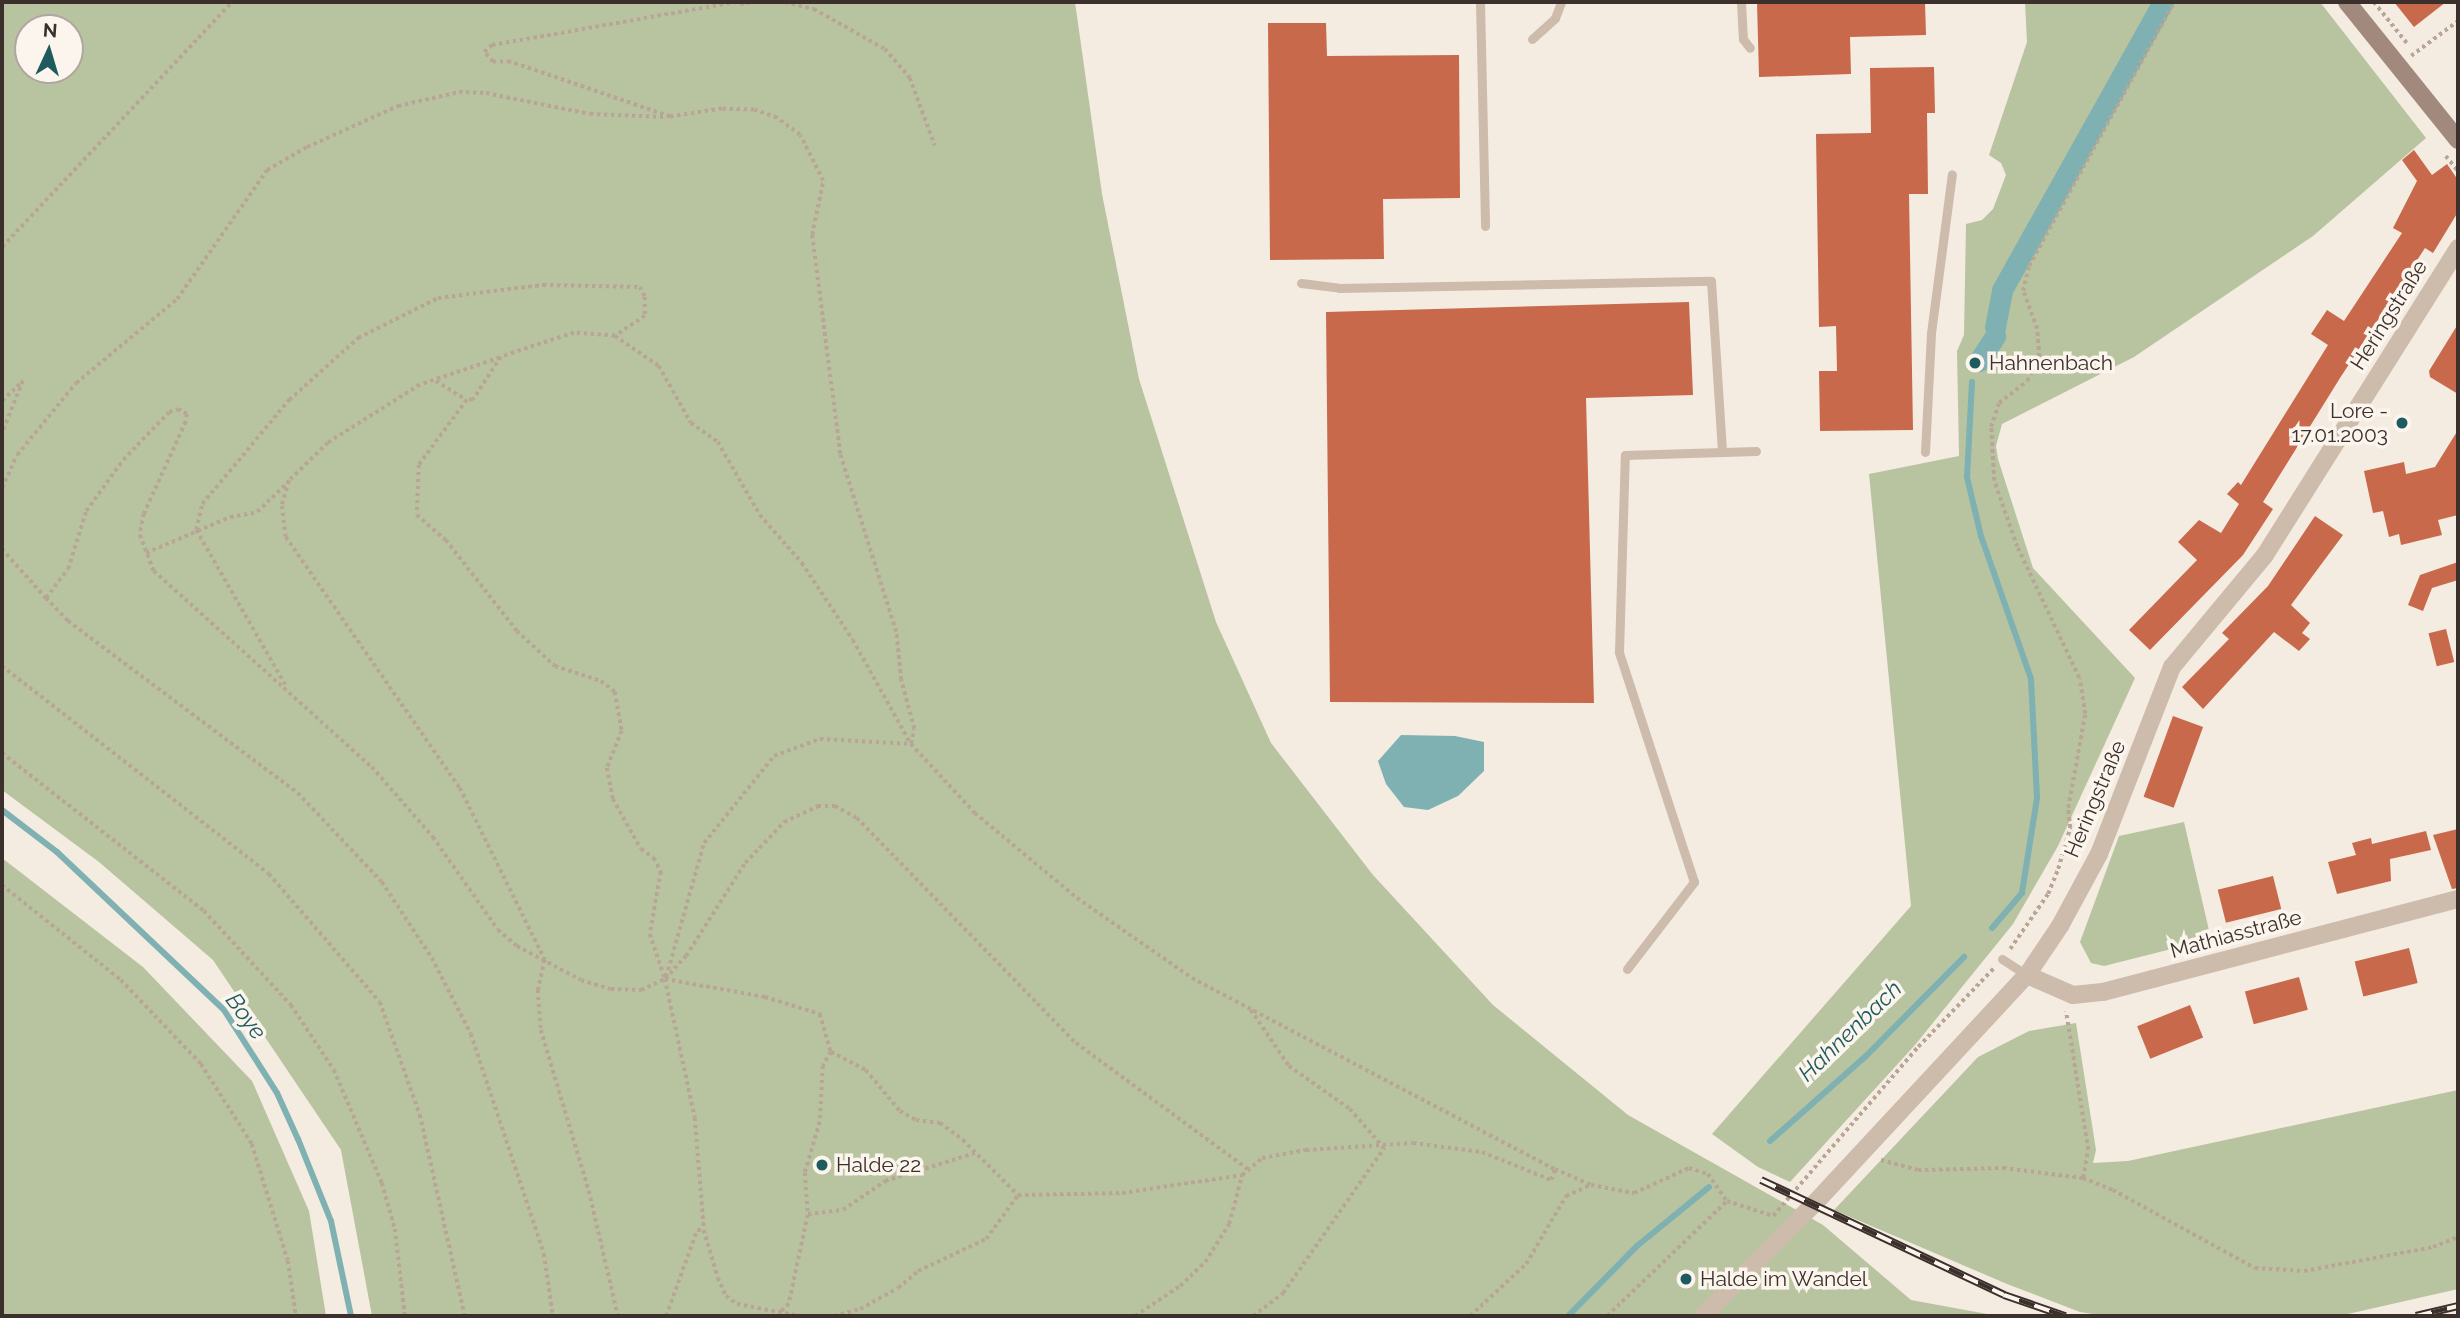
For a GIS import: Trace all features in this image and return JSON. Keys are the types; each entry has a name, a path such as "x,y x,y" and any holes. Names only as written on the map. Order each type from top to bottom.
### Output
{"street":[{"path":"2347,2 2458,140"},
{"name":"Heringstraße","path":"1703,1316 1866,1149 2027,975 2060,926 2099,854 2172,667 2265,555 2458,248"},
{"name":"Mathiasstraße","path":"2027,975 2064,993 2103,992 2458,899"}],"lane":[{"path":"1480,2 1485,226"},
{"path":"1532,39 1555,18 1561,2"},
{"path":"1741,2 1744,39 1750,48"},
{"path":"1925,452 1931,333 1952,174"},
{"path":"1301,283 1339,288 1711,281 1723,452"},
{"path":"1627,969 1694,882 1619,652 1625,455 1756,451"},
{"path":"2002,959 2027,975"}],"path":[{"path":"2,247 232,2"},
{"path":"670,117 510,62 493,62 484,52 492,45 752,2"},
{"path":"785,2 814,9 884,49 909,79 935,146"},
{"path":"2009,950 2048,894 2058,869 2070,828 2068,808 2085,714 2079,678 2017,547 1994,481 1991,427 1999,404 2026,381 2039,358 2036,329 2022,290 2029,266 2174,2"},
{"path":"2399,65 2458,21"},
{"path":"2,488 17,456 76,383 177,299 267,170 307,146 398,106 459,92 486,93 590,114 670,117 722,109 754,110 777,118 800,135 823,181 812,235 840,454 896,632 901,680 914,729 911,744"},
{"path":"285,685 196,530 202,504 221,480 335,355 374,329 438,298 543,285 640,288 645,297 645,316 615,335"},
{"path":"146,553 196,530 257,512 348,427 434,380 574,333 615,335 659,366 691,423 718,442 760,515 802,563 853,640 911,744 975,813 1077,898 1192,978 1251,1010 1304,1033 1555,1169 1591,1185 1634,1193 1689,1168 1708,1174 1727,1201 1773,1216 1909,1058 1994,968"},
{"path":"434,380 467,400 473,400 501,357"},
{"path":"2,401 23,381 2,434"},
{"path":"467,400 419,465 417,514 446,540 517,631 555,666 601,681 615,692 622,731 607,768 614,799 641,849 654,858 661,872 650,934 665,979 695,1118 704,1230 726,1296 737,1304 801,1316"},
{"path":"46,598 68,569 86,511 123,460 169,412 178,409 187,414 186,422 144,514 140,535 154,571 285,685 398,797 433,837 498,930 581,980 611,989 640,990 665,979 704,930 757,849 801,812 835,806 857,818 1076,1043 1249,1170"},
{"path":"289,481 282,506 286,537 460,788 545,960 538,990 541,1030 589,1191 618,1316"},
{"path":"2,549 68,621 298,793 382,882 432,958 471,1034 544,1254 553,1316"},
{"path":"2,666 269,874 380,1002 420,1115 465,1316"},
{"path":"665,979 704,842 774,756 820,739 911,744"},
{"path":"2,753 204,911 291,1005 334,1070 382,1183 395,1229 405,1316"},
{"path":"2,885 121,980 201,1064 252,1144 288,1261 296,1316"},
{"path":"665,979 752,994 820,1014 831,1052 823,1066 820,1122 805,1173 808,1214 789,1304 780,1314"},
{"path":"2064,993 2088,1150 2083,1178"},
{"path":"1251,1010 1289,1066 1350,1109 1384,1148"},
{"path":"831,1052 866,1070 900,1111 916,1120 940,1123 1001,1173 1018,1195"},
{"path":"1018,1195 1122,1193 1242,1175 1262,1158 1306,1150 1384,1148 1413,1143 1482,1152 1551,1180 1555,1169"},
{"path":"1253,1316 1283,1293 1384,1148"},
{"path":"1866,1149 1887,1164 1918,1170 2003,1168 2083,1178 2113,1189 2255,1268 2304,1271 2433,1247 2458,1237"},
{"path":"808,1214 843,1209 885,1181 975,1153"},
{"path":"1135,1316 1161,1301 1205,1262 1229,1224 1242,1175"},
{"path":"1470,1316 1526,1264 1566,1196 1591,1185"},
{"path":"834,1316 860,1309 898,1288 918,1271 986,1239 1018,1195"},
{"path":"1607,1316 1727,1201"},
{"path":"666,1316 697,1230 704,1230"}],"green space":[{"path":"2,2 1075,2 1102,194 1139,379 1216,622 1271,743 1373,875 1493,1005 1628,1115 1823,1225 1911,1300 1998,1316 372,1316 341,1150 213,960 99,862 2,790"},
{"path":"2025,2 2320,2 2426,138 2313,236 2134,357 2002,424 1996,446 1998,459 2033,568 2135,678 2058,846 2013,924 1915,1045 1790,1182 1758,1167 1712,1134 1911,906 1869,474 1959,456 1957,351 1964,335 1966,224 1982,220 1993,209 2006,175 2001,163 1989,155 2027,42"},
{"path":"2184,822 2211,939 2104,966 2091,963 2080,942 2119,836"},
{"path":"2,858 143,967 252,1081 309,1211 326,1316 2,1316"},
{"path":"2076,1023 2096,1150 2093,1163 2128,1161 2458,1090 2458,1289 2339,1316 2106,1316 2080,1312 2007,1284 1834,1210 1978,1057 2029,1031"}],"water":[{"path":"1401,735 1455,736 1484,742 1484,771 1458,796 1428,810 1404,807 1386,784 1378,761"}],"building":[{"path":"1757,2 1925,2 1926,35 1850,37 1851,74 1759,77"},
{"path":"2394,2 2446,2 2414,27"},
{"path":"1268,23 1326,23 1327,56 1459,55 1460,198 1383,199 1384,259 1270,260"},
{"path":"1934,67 1935,113 1927,113 1928,194 1909,194 1913,430 1820,431 1819,371 1837,371 1836,326 1819,327 1816,134 1871,133 1870,68"},
{"path":"2414,150 2432,175 2447,164 2458,180 2458,212 2433,253 2425,248 2340,378 2263,502 2273,509 2243,555 2150,650 2129,630 2197,560 2178,542 2199,520 2221,533 2239,504 2227,494 2238,482 2241,485 2328,345 2311,334 2327,310 2344,321 2402,233 2393,228 2417,181 2402,160"},
{"path":"1689,302 1693,395 1586,398 1594,703 1330,702 1326,312"},
{"path":"2458,324 2458,394 2430,377 2429,371"},
{"path":"2458,430 2458,515 2438,520 2442,535 2401,545 2399,534 2389,537 2383,511 2373,513 2364,471 2404,462 2406,474 2435,467"},
{"path":"2315,516 2343,535 2291,605 2310,623 2302,633 2310,639 2299,651 2274,632 2203,709 2182,687 2229,639 2222,633 2268,586"},
{"path":"2458,562 2458,580 2432,588 2423,611 2408,605 2420,575"},
{"path":"2446,629 2454,662 2437,666 2429,633"},
{"path":"2173,716 2203,727 2174,808 2144,797"},
{"path":"2458,829 2458,888 2452,889 2433,835"},
{"path":"2426,831 2431,850 2390,859 2391,881 2337,894 2328,862 2356,855 2352,843 2371,838 2372,844"},
{"path":"2273,876 2281,909 2226,923 2218,890"},
{"path":"2409,948 2418,983 2363,996 2355,962"},
{"path":"2299,977 2308,1010 2254,1024 2245,991"},
{"path":"2190,1005 2203,1037 2150,1059 2137,1026"}],"waterway":[{"name":"Hahnenbach","path":"1995,327 2002,290 2163,2"},
{"name":"Hahnenbach","path":"1979,361 1995,336"},
{"name":"Hahnenbach","path":"1972,382 1967,477 1981,536 2031,679 2037,798 2022,893 1992,928"},
{"name":"Boye","path":"2,810 57,852 224,1010 277,1093 298,1139 331,1221 351,1316"},
{"name":"Hahnenbach","path":"1770,1141 1865,1057 1964,957"},
{"name":"Hahnenbach","path":"1568,1316 1637,1246 1709,1187"}],"railway":[{"path":"1761,1180 2004,1295 2065,1316"},
{"path":"2416,1316 2458,1306"}],"place":[{"name":"Hahnenbach","path":"1975,363"},
{"name":"Lore - 17.01.2003","path":"2402,423"},
{"name":"Halde 22","path":"822,1165"},
{"name":"Halde im Wandel","path":"1686,1279"}]}
